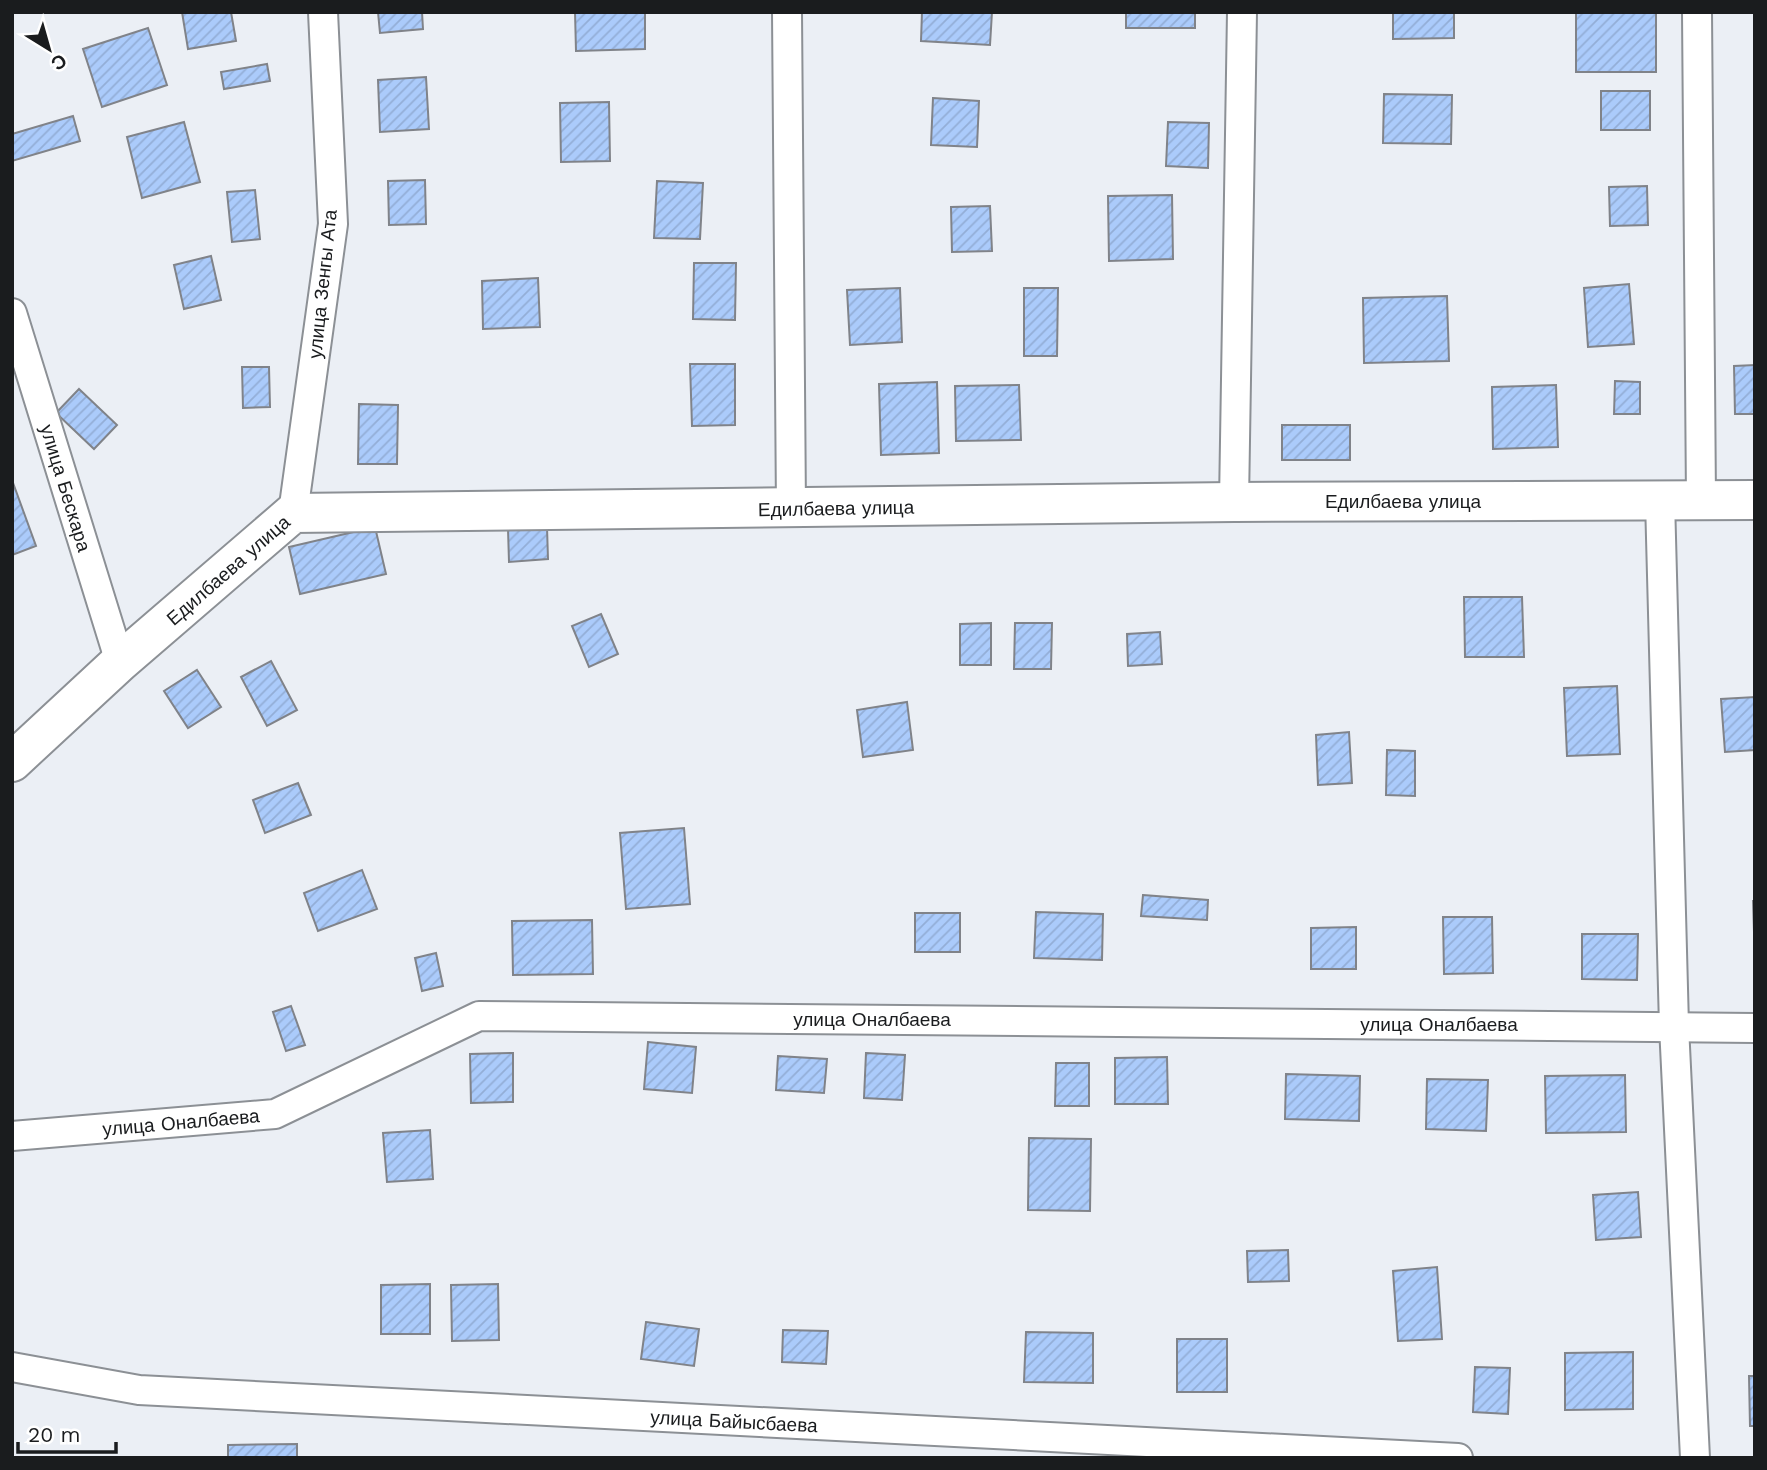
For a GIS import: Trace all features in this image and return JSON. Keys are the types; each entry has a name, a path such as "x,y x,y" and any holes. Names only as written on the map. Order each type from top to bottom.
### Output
{"street":[{"name":"улица Зенгы Ата","path":"293,513 333,224 323,12"},
{"path":"787,12 791,509"},
{"path":"1234,502 1242,12"},
{"path":"1697,12 1701,500"},
{"name":"улица Бескара","path":"12,313 120,662"},
{"path":"1660,500 1674,1026 1695,1458"},
{"name":"Едилбаева улица","path":"12,762 120,662 293,513 1234,502 1755,500"},
{"name":"улица Оналбаева","path":"12,1136 275,1114 479,1016 1755,1028"},
{"name":"улица Байысбаева","path":"12,1367 139,1390 1458,1458"}],"building":[{"path":"182,12 231,12 236,41 188,49"},
{"path":"378,12 422,12 423,29 380,33"},
{"path":"575,12 645,12 645,49 576,51"},
{"path":"922,12 992,12 990,45 921,41"},
{"path":"1126,12 1195,12 1195,28 1126,28"},
{"path":"1393,12 1454,12 1454,38 1393,39"},
{"path":"1576,12 1656,12 1656,72 1576,72"},
{"path":"148,28 167,85 102,107 83,49"},
{"path":"267,64 270,81 224,89 221,72"},
{"path":"426,77 429,129 380,132 378,80"},
{"path":"1601,91 1650,91 1650,130 1601,130"},
{"path":"1384,94 1452,95 1451,144 1383,143"},
{"path":"933,98 979,101 977,147 931,145"},
{"path":"609,102 610,161 561,162 560,103"},
{"path":"73,116 80,141 12,161 12,134"},
{"path":"184,122 200,182 142,198 127,137"},
{"path":"1168,122 1209,123 1208,168 1166,166"},
{"path":"425,180 426,224 389,225 388,181"},
{"path":"657,181 703,183 700,239 654,238"},
{"path":"1647,186 1648,225 1610,226 1609,187"},
{"path":"255,190 260,239 232,242 227,192"},
{"path":"1172,195 1173,259 1109,261 1108,196"},
{"path":"990,206 992,251 952,252 951,207"},
{"path":"211,256 221,300 184,309 174,265"},
{"path":"694,263 736,263 735,320 693,319"},
{"path":"538,278 540,327 483,329 482,281"},
{"path":"1629,284 1634,344 1588,347 1584,288"},
{"path":"900,288 902,342 850,345 847,290"},
{"path":"1024,288 1058,288 1057,356 1024,356"},
{"path":"1447,296 1449,361 1364,363 1363,298"},
{"path":"690,364 735,364 735,425 692,426"},
{"path":"1755,365 1755,414 1735,414 1734,366"},
{"path":"242,367 269,367 270,407 243,408"},
{"path":"1615,381 1640,382 1640,414 1614,414"},
{"path":"937,382 939,453 881,455 879,384"},
{"path":"1019,385 1021,440 956,441 955,386"},
{"path":"1556,385 1558,447 1493,449 1492,387"},
{"path":"79,389 117,425 94,449 56,413"},
{"path":"359,404 398,405 397,464 358,464"},
{"path":"1282,425 1350,425 1350,460 1282,460"},
{"path":"12,480 36,546 12,555"},
{"path":"375,527 386,574 300,594 289,547"},
{"path":"547,527 548,559 509,562 508,529"},
{"path":"1464,597 1522,597 1524,657 1465,657"},
{"path":"601,614 618,654 589,667 572,626"},
{"path":"991,623 991,665 960,665 960,624"},
{"path":"1015,623 1052,623 1051,669 1014,669"},
{"path":"1160,632 1162,664 1128,666 1127,634"},
{"path":"271,661 297,710 267,726 241,677"},
{"path":"197,670 221,707 188,728 164,691"},
{"path":"1617,686 1620,754 1567,756 1564,688"},
{"path":"1755,697 1755,750 1725,752 1721,699"},
{"path":"907,702 913,750 863,757 857,710"},
{"path":"1349,732 1352,783 1318,785 1316,735"},
{"path":"1387,750 1415,751 1415,796 1386,795"},
{"path":"298,783 311,815 265,833 253,800"},
{"path":"684,828 690,904 626,909 620,833"},
{"path":"362,870 377,909 318,931 304,893"},
{"path":"1143,895 1208,900 1207,920 1141,916"},
{"path":"1753,901 1755,901 1755,963"},
{"path":"1036,912 1103,914 1102,960 1034,958"},
{"path":"915,913 960,913 960,952 915,952"},
{"path":"1443,917 1492,917 1493,973 1444,974"},
{"path":"592,920 593,974 513,975 512,921"},
{"path":"1356,927 1356,969 1311,969 1311,928"},
{"path":"1582,934 1638,934 1637,980 1582,979"},
{"path":"436,953 443,986 422,991 415,958"},
{"path":"291,1006 305,1045 286,1051 273,1012"},
{"path":"648,1042 696,1047 692,1093 644,1089"},
{"path":"513,1053 513,1102 471,1103 470,1054"},
{"path":"866,1053 905,1055 902,1100 864,1098"},
{"path":"778,1056 827,1059 824,1093 776,1090"},
{"path":"1167,1057 1168,1104 1115,1104 1115,1058"},
{"path":"1056,1063 1089,1063 1089,1106 1055,1106"},
{"path":"1286,1074 1360,1076 1359,1121 1285,1119"},
{"path":"1625,1075 1626,1132 1546,1133 1545,1076"},
{"path":"1427,1079 1488,1080 1486,1131 1426,1129"},
{"path":"430,1130 433,1179 387,1182 383,1133"},
{"path":"1029,1138 1091,1139 1090,1211 1028,1210"},
{"path":"1638,1192 1641,1237 1596,1240 1593,1195"},
{"path":"1288,1250 1289,1281 1248,1282 1247,1251"},
{"path":"1437,1267 1442,1339 1398,1341 1393,1271"},
{"path":"430,1284 430,1334 381,1334 381,1285"},
{"path":"498,1284 499,1340 452,1341 451,1285"},
{"path":"646,1322 699,1329 694,1366 641,1359"},
{"path":"783,1330 828,1331 826,1364 782,1362"},
{"path":"1026,1332 1093,1333 1093,1383 1024,1382"},
{"path":"1177,1339 1227,1339 1227,1392 1177,1392"},
{"path":"1633,1352 1633,1409 1565,1410 1565,1353"},
{"path":"1475,1367 1510,1368 1508,1414 1473,1412"},
{"path":"1749,1376 1755,1376 1755,1426 1750,1426"},
{"path":"297,1444 297,1458 228,1458 228,1445"}]}
